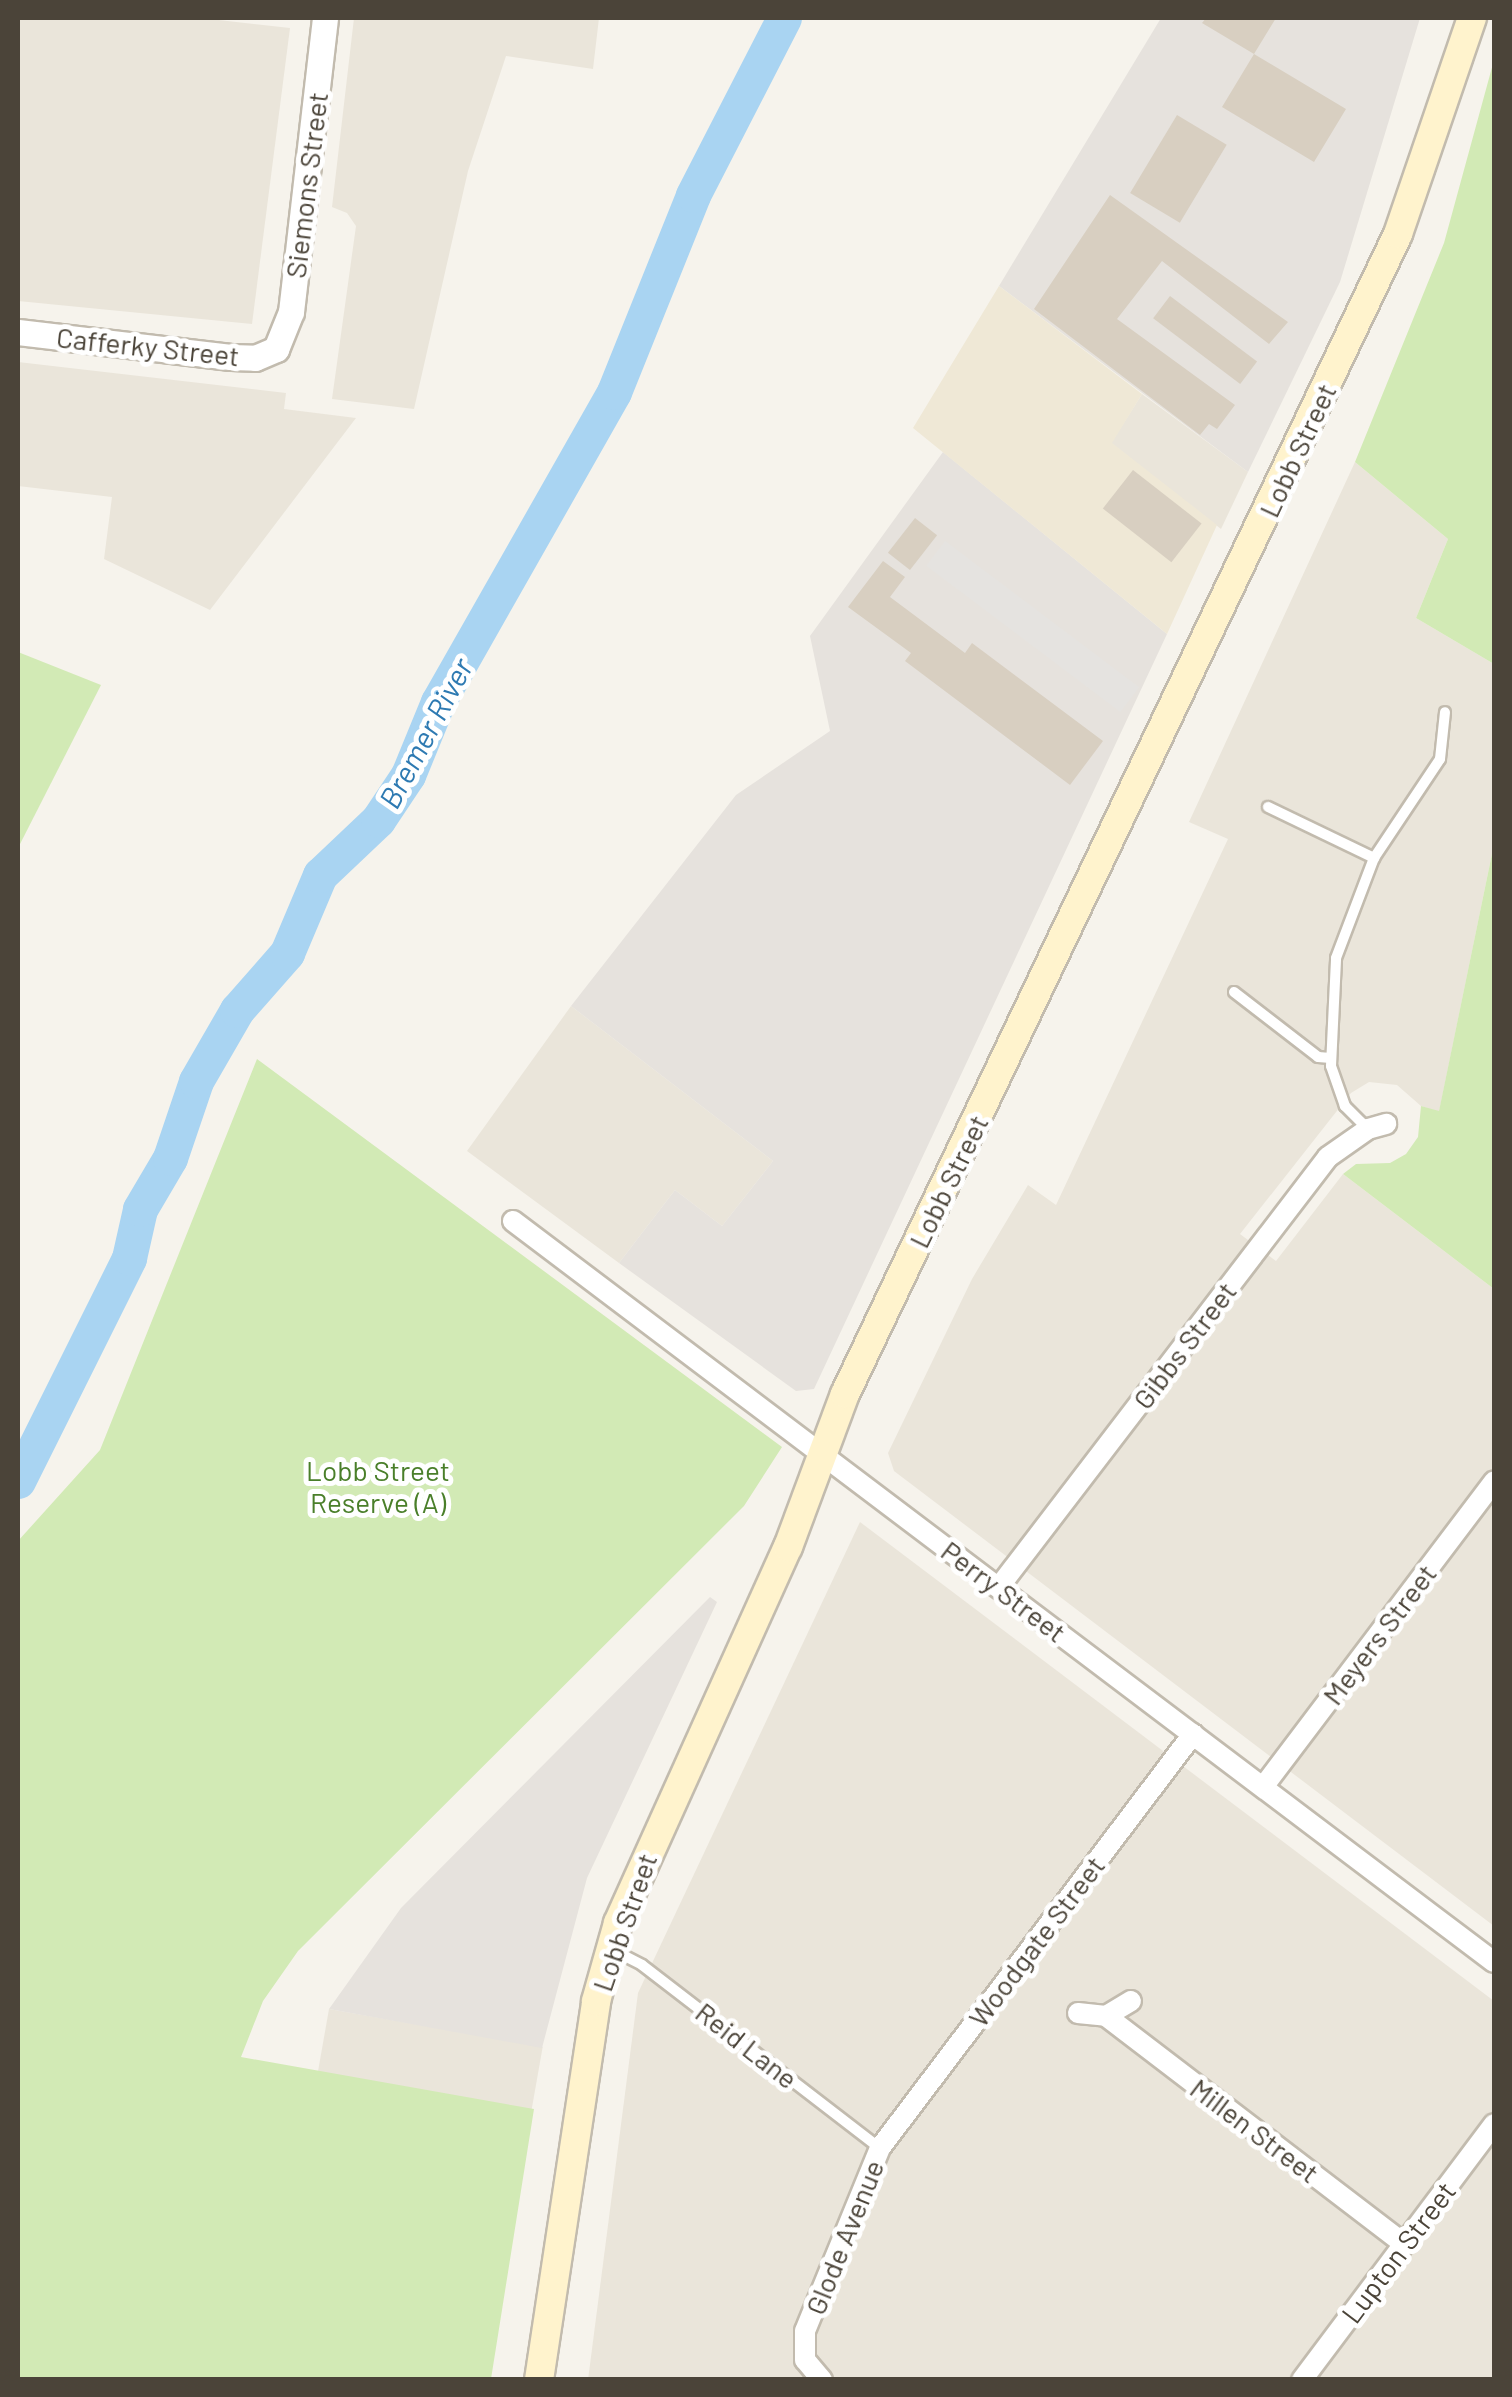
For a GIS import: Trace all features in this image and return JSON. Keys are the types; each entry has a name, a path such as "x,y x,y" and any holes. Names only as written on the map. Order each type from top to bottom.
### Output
{"main road":[{"name":"Lobb Street","path":"539,2380 610,1948 826,1457 853,1378 1374,286 1416,188 1472,18"}],"street":[{"name":"Siemons Street","path":"276,349 291,312 325,18"},
{"name":"Cafferky Street","path":"18,332 231,357 254,358 276,349"},
{"name":"Gibbs Street","path":"999,1587 1328,1157 1377,1127"},
{"name":"Perry Street","path":"513,1222 1494,1962"},
{"name":"Meyers Street","path":"1263,1788 1494,1482"},
{"name":"Woodgate Street","path":"880,2148 1192,1734"},
{"path":"1078,2013 1106,2016 1131,2001"},
{"name":"Millen Street","path":"1106,2016 1404,2244"},
{"name":"Lupton Street","path":"1302,2380 1494,2124"},
{"name":"Glode Avenue","path":"822,2380 805,2360 805,2332 880,2148"}],"lane":[{"path":"1377,1127 1346,1106 1330,1058 1336,958 1374,858 1436,769 1447,736 1445,712"},
{"path":"1268,807 1374,858"},
{"path":"1234,992 1318,1057 1330,1058"},
{"name":"Reid Lane","path":"610,1948 642,1965 880,2148"}],"shaded area":[{"path":"18,18 201,18 290,28 252,324 18,301"},
{"path":"354,18 599,18 593,69 506,56 468,171 414,409 332,399 356,226 347,213 332,207"},
{"path":"1161,18 1420,18 1340,282 1248,472 999,286"},
{"path":"999,286 1142,394 1112,443 1217,525 1167,634 913,428"},
{"path":"18,362 286,393 284,409 356,418 210,610 104,559 112,497 18,486"},
{"path":"1142,394 1248,472 1221,529 1111,443"},
{"path":"943,452 1167,634 814,1389 796,1391 619,1263 675,1190 722,1226 773,1161 571,1006 736,795 830,731 810,636"},
{"path":"1355,462 1448,539 1416,618 1494,664 1494,844 1439,1112 1421,1106 1397,1085 1369,1082 1351,1093 1240,1234 1276,1261 1343,1174 1494,1289 1494,1926 894,1471 888,1453 972,1279 1028,1185 1056,1205 1228,839 1189,822"},
{"path":"945,541 1139,687 1120,712 926,566"},
{"path":"571,1006 773,1161 722,1226 675,1190 619,1263 467,1151"},
{"path":"860,1522 1494,2001 1494,2379 588,2380 638,1993"},
{"path":"710,1597 717,1602 587,1878 542,2048 329,2009 401,1908"},
{"path":"329,2009 543,2047 531,2113 317,2075"}],"green space":[{"path":"1494,60 1494,664 1416,618 1448,539 1355,462 1444,243"},
{"path":"18,652 101,685 18,848"},
{"path":"1494,844 1494,1289 1343,1174 1356,1164 1390,1163 1406,1154 1418,1137 1421,1106 1439,1111"},
{"name":"Lobb Street Reserve (A)","path":"257,1059 782,1447 744,1506 298,1951 263,2001 241,2057 534,2109 491,2379 18,2379 18,1541 100,1450"}],"building":[{"path":"1206,18 1276,18 1254,54 1202,23"},
{"path":"1254,54 1346,109 1314,162 1222,107"},
{"path":"1177,115 1227,145 1180,223 1130,193"},
{"path":"1110,195 1288,322 1269,344 1162,261 1117,319 1235,405 1217,429 1209,424 1200,435 1034,309"},
{"path":"1170,296 1257,362 1240,384 1153,318"},
{"path":"1133,470 1202,524 1171,562 1103,509"},
{"path":"915,518 937,535 910,570 888,553"},
{"path":"883,561 905,577 890,597 965,653 972,643 1103,741 1070,785 905,661 911,653 848,607"}],"waterway":[{"name":"Bremer River","path":"18,1481 129,1258 140,1209 170,1158 196,1081 237,1010 287,953 320,875 378,820 408,775 438,702 614,392 693,195 784,18"}]}
